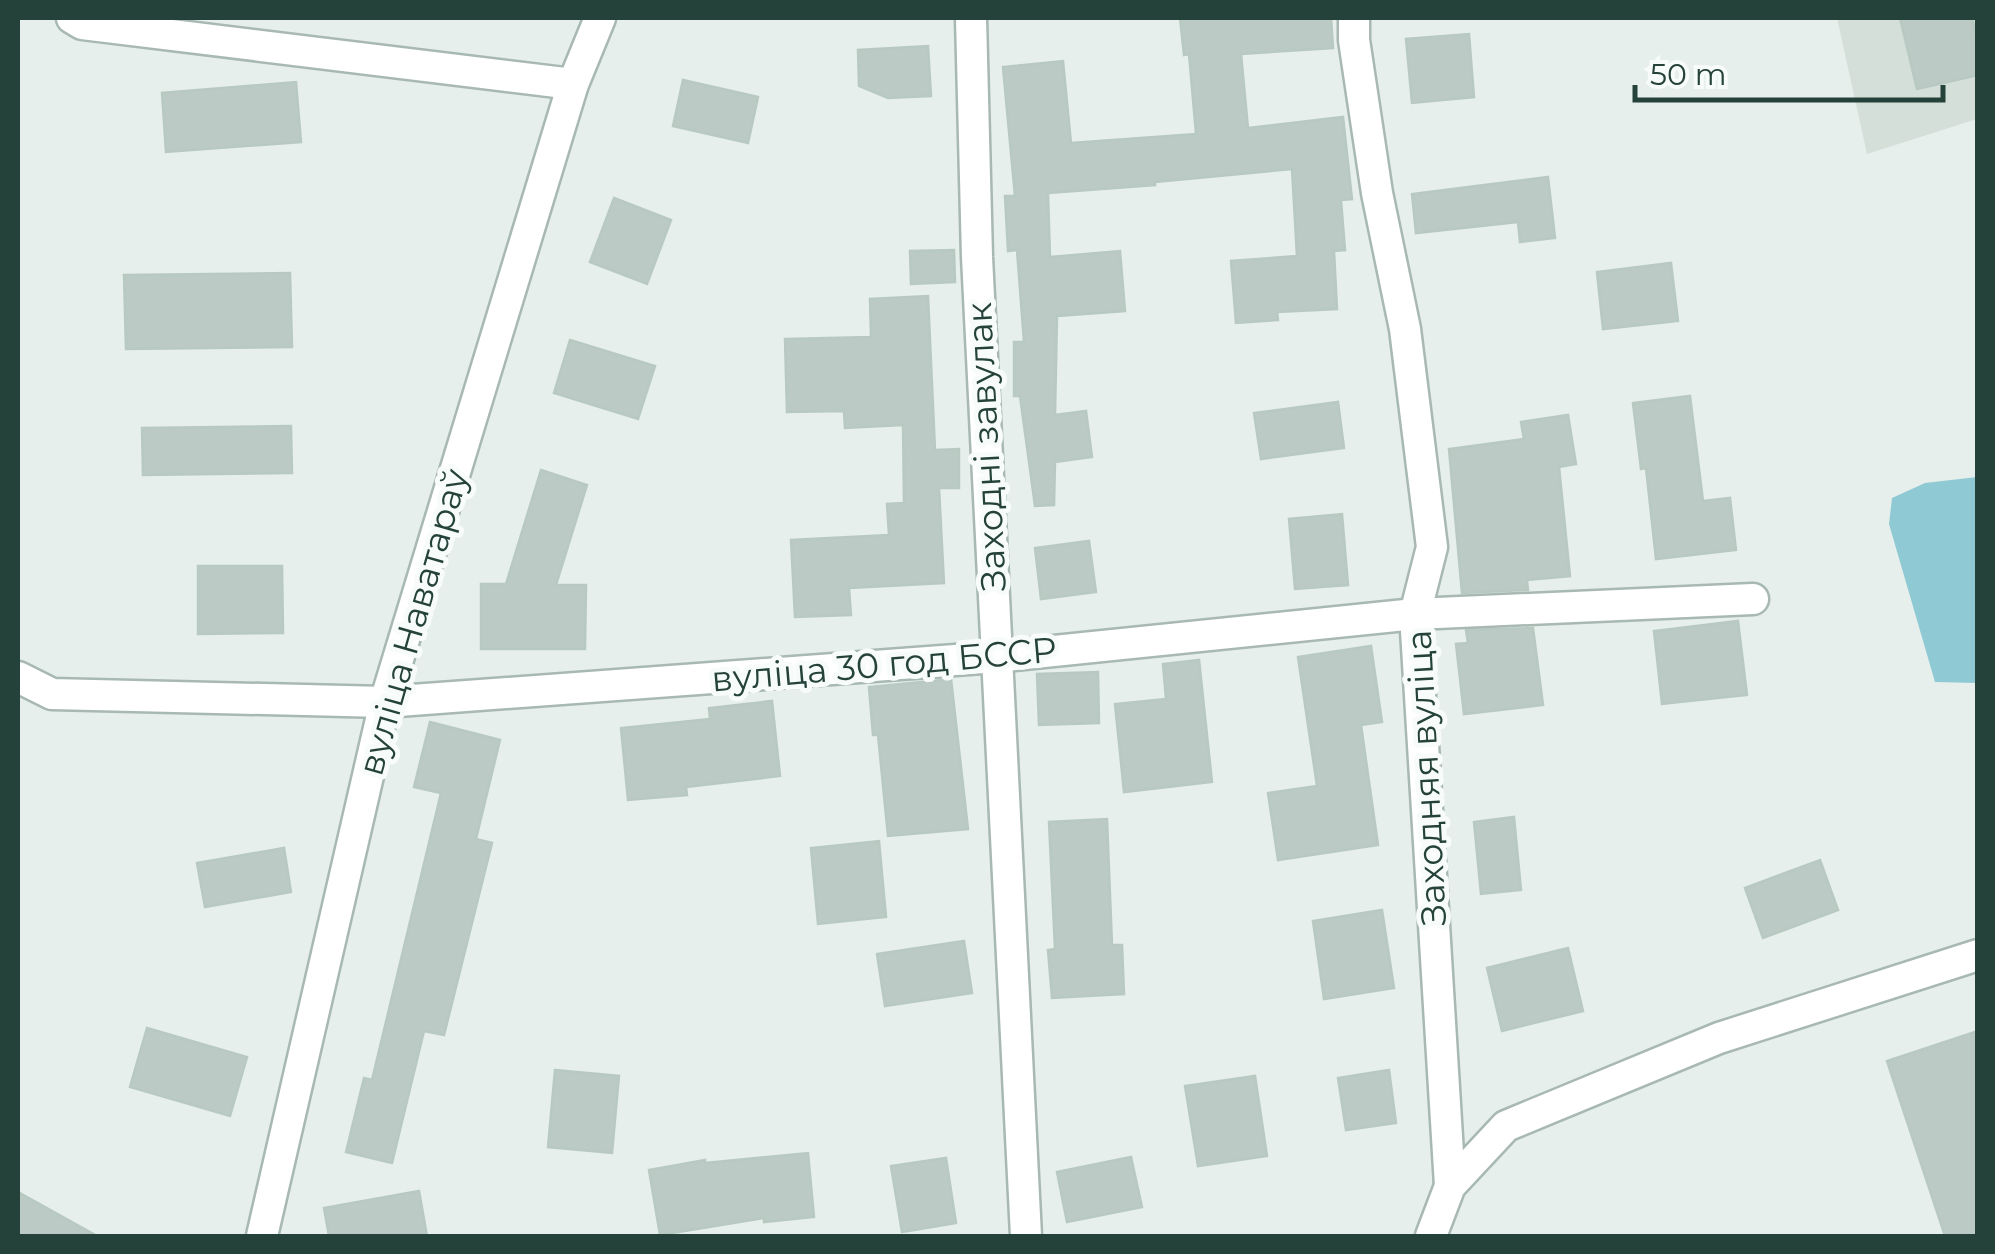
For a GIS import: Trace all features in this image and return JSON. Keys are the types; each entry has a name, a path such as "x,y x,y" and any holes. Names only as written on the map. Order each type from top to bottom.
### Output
{"street":[{"path":"72,18 82,24 573,84"},
{"name":"вуліца Наватараў","path":"262,1236 385,702 573,84 600,18"},
{"name":"Заходні завулак","path":"971,18 996,657 1026,1236"},
{"name":"Заходняя вуліца","path":"1354,18 1378,193 1404,328 1432,547 1416,614 1450,1186"},
{"name":"вуліца 30 год БССР","path":"18,677 52,694 385,702 996,657 1416,614 1754,599"},
{"path":"1431,1236 1450,1186 1506,1126 1719,1038 1978,955"}],"shaded area":[{"path":"1837,18 1977,18 1977,119 1867,154"}],"water":[{"path":"1977,477 1977,683 1935,682 1889,524 1892,498 1925,483"}],"building":[{"path":"1180,18 1331,18 1333,48 1241,54 1248,128 1343,117 1352,199 1341,200 1345,250 1334,251 1337,309 1277,312 1278,320 1236,323 1231,261 1297,256 1292,169 1048,193 1050,257 1120,251 1125,311 1057,316 1055,415 1086,411 1092,457 1055,462 1054,505 1035,506 1020,396 1014,396 1014,342 1024,342 1017,250 1008,251 1005,196 1015,196 1003,67 1063,61 1071,143 1196,134 1189,54 1184,55"},
{"path":"1900,18 1972,18 1978,41 1978,75 1917,89"},
{"path":"1469,34 1474,97 1412,103 1406,39"},
{"path":"928,46 931,96 888,98 859,86 858,50"},
{"path":"683,80 758,97 748,143 673,126"},
{"path":"296,82 301,142 166,152 162,93"},
{"path":"1548,177 1555,238 1520,242 1518,222 1416,233 1412,194"},
{"path":"614,198 671,220 647,284 590,262"},
{"path":"954,250 955,282 911,284 910,251"},
{"path":"1671,263 1678,321 1603,329 1597,272"},
{"path":"290,273 292,347 126,349 124,275"},
{"path":"928,296 935,450 959,449 959,488 939,488 944,583 849,588 851,615 795,617 791,540 889,535 887,504 904,503 903,425 845,428 844,411 787,412 785,339 871,337 870,299"},
{"path":"570,340 655,366 638,419 554,393"},
{"path":"1690,396 1703,501 1730,498 1736,550 1656,559 1646,468 1641,469 1633,403"},
{"path":"1338,402 1344,448 1261,459 1254,413"},
{"path":"1568,415 1576,464 1559,467 1570,576 1527,580 1528,590 1462,593 1449,449 1524,439 1521,422"},
{"path":"291,426 292,473 143,475 142,428"},
{"path":"541,470 587,485 556,585 586,585 585,649 481,649 481,584 506,584"},
{"path":"1342,514 1348,585 1295,589 1289,519"},
{"path":"1089,541 1096,592 1041,599 1035,548"},
{"path":"198,566 282,566 283,633 198,634"},
{"path":"1738,621 1747,695 1662,704 1654,631"},
{"path":"1533,628 1543,705 1464,714 1456,644 1468,643 1466,630"},
{"path":"1371,646 1382,722 1361,725 1378,845 1278,860 1268,793 1317,786 1298,657"},
{"path":"1199,660 1212,782 1124,792 1115,704 1166,699 1163,664"},
{"path":"1098,672 1099,723 1039,725 1037,674"},
{"path":"951,679 968,829 888,836 869,687"},
{"path":"772,701 780,776 686,787 687,795 628,800 621,728 710,719 709,708"},
{"path":"430,722 500,740 476,839 492,843 444,1035 424,1031 392,1163 346,1152 364,1078 372,1080 441,793 414,787"},
{"path":"1514,817 1521,890 1481,894 1474,822"},
{"path":"1107,819 1112,945 1122,945 1124,994 1052,998 1048,950 1055,949 1049,822"},
{"path":"879,841 886,917 818,924 811,848"},
{"path":"284,848 291,892 205,907 197,863"},
{"path":"1820,860 1838,910 1763,938 1745,888"},
{"path":"1382,910 1394,988 1324,999 1313,921"},
{"path":"964,941 972,993 885,1006 877,954"},
{"path":"1568,948 1583,1011 1502,1031 1487,968"},
{"path":"147,1028 247,1057 230,1116 130,1087"},
{"path":"1978,1031 1978,1236 1945,1236 1887,1061"},
{"path":"555,1070 619,1076 612,1153 548,1147"},
{"path":"1389,1070 1396,1123 1346,1130 1338,1078"},
{"path":"1255,1076 1267,1156 1198,1166 1185,1086"},
{"path":"808,1153 814,1217 764,1222 764,1218 660,1235 649,1170 705,1160"},
{"path":"1131,1157 1142,1207 1067,1222 1057,1172"},
{"path":"946,1158 956,1223 902,1232 891,1166"},
{"path":"419,1191 427,1236 329,1236 324,1208"},
{"path":"18,1192 97,1236 18,1236"}]}
